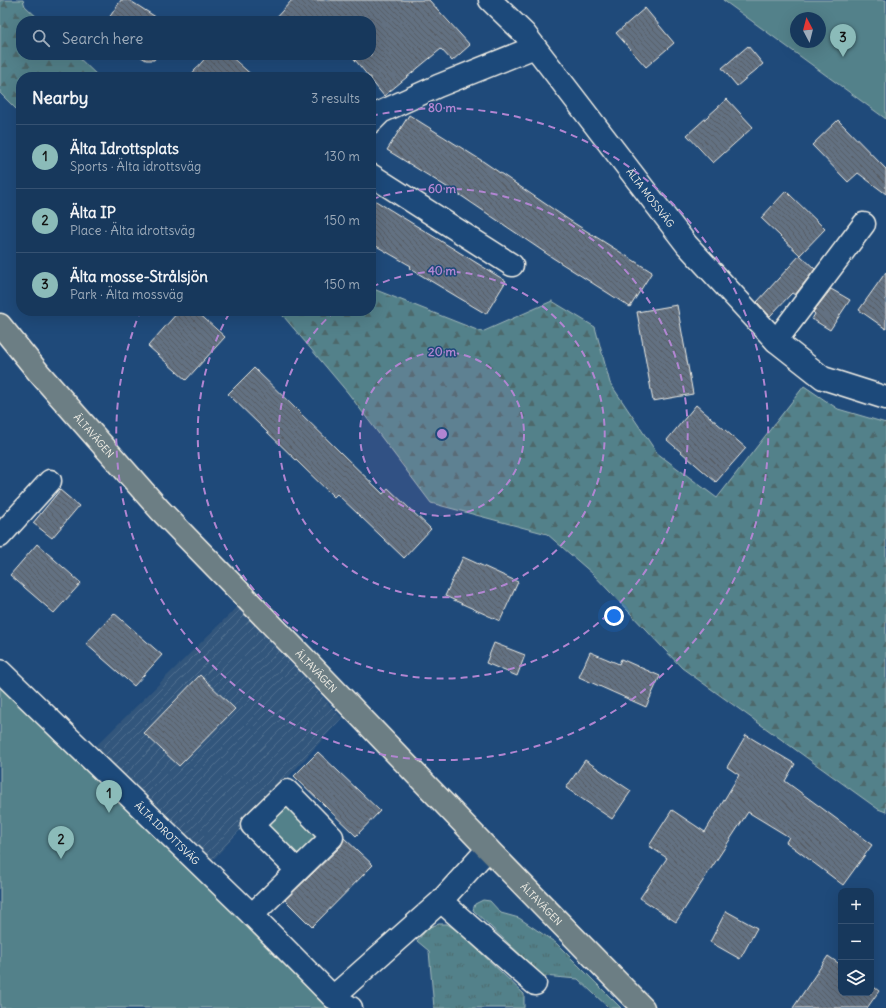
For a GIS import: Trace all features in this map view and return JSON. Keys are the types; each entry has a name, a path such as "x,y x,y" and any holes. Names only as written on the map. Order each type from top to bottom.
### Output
{"main road":[{"name":"ÄLTAVÄGEN","path":"0,325 39,373 160,510 643,1008"}],"street":[{"name":"ÄLTA MOSSVÄG","path":"490,0 525,34 687,245 776,341 823,378 886,398"},
{"path":"376,117 381,112 438,86 535,47"},
{"path":"376,178 512,265"},
{"path":"776,341 864,224"},
{"path":"0,536 50,481"},
{"name":"ÄLTA IDROTTSVÄG","path":"0,671 342,1002 441,900 488,849"},
{"path":"252,915 297,870"},
{"path":"441,900 535,984"}],"shaded area":[{"path":"238,606 342,718 210,863 94,748"}],"green space":[{"path":"0,0 23,0 25,6 36,16 16,16 16,60 81,60 94,72 16,72 16,109 0,93"},
{"path":"723,0 886,0 886,119"},
{"path":"376,290 482,332 552,301 595,327 610,383 657,453 717,498 804,386 838,409 886,423 886,812 878,809 682,668 593,574 547,534 431,503 348,393 283,316 376,316"},
{"path":"0,686 333,997 329,1008 0,1008"},
{"path":"286,796 326,837 297,866 257,825"},
{"path":"483,900 490,901 501,913 519,918 556,943 621,1008 609,1008 578,979 543,976 473,910 475,904"},
{"path":"439,924 447,924 459,932 524,994 524,1008 434,1008 429,951 417,941 429,927"}],"building":[{"path":"121,0 129,0 154,16 110,16"},
{"path":"292,0 429,0 470,45 452,61 441,49 384,96 376,86 376,72 365,72 355,60 376,60 376,16 278,16"},
{"path":"645,8 674,43 646,67 616,33"},
{"path":"748,46 763,64 737,86 722,68"},
{"path":"204,60 235,60 248,72 193,72"},
{"path":"727,99 753,127 713,163 687,135"},
{"path":"409,115 484,162 569,220 652,272 630,307 553,258 463,197 387,150"},
{"path":"838,120 886,169 886,194 858,173 848,182 812,145"},
{"path":"786,191 825,229 800,255 761,218"},
{"path":"376,201 506,281 486,314 409,268 411,266 376,246"},
{"path":"800,255 815,269 795,295 792,293 770,316 757,302"},
{"path":"886,272 886,329 859,310"},
{"path":"831,289 850,300 830,330 812,319 815,314 813,312"},
{"path":"677,305 693,394 653,401 637,312"},
{"path":"175,316 202,316 225,337 186,380 148,346"},
{"path":"254,368 383,494 388,488 431,529 404,558 337,494 334,497 228,394"},
{"path":"696,405 746,448 716,482 667,440"},
{"path":"60,490 79,506 52,538 33,523"},
{"path":"37,544 81,583 54,613 10,575"},
{"path":"463,557 518,582 500,621 445,596"},
{"path":"114,613 162,655 134,686 86,644"},
{"path":"494,643 525,655 517,676 486,663"},
{"path":"590,652 619,664 621,659 660,676 646,707 579,677"},
{"path":"200,675 235,709 179,766 144,733"},
{"path":"746,735 795,764 785,781 872,845 843,885 786,842 789,837 748,812 676,922 640,898 667,858 649,846 672,810 705,832 739,775 727,767"},
{"path":"318,752 380,811 356,836 294,776"},
{"path":"585,760 631,791 612,819 566,788"},
{"path":"344,838 373,865 312,927 285,900 341,846"},
{"path":"726,911 757,928 740,959 710,942"},
{"path":"828,956 838,963 838,996 874,996 874,987 879,991 867,1008 793,1008"}],"place":[{"name":"Älta mosse-Strålsjön","path":"843,57"},
{"name":"Älta Idrottsplats","path":"109,813"},
{"name":"Älta IP","path":"61,859"}]}
